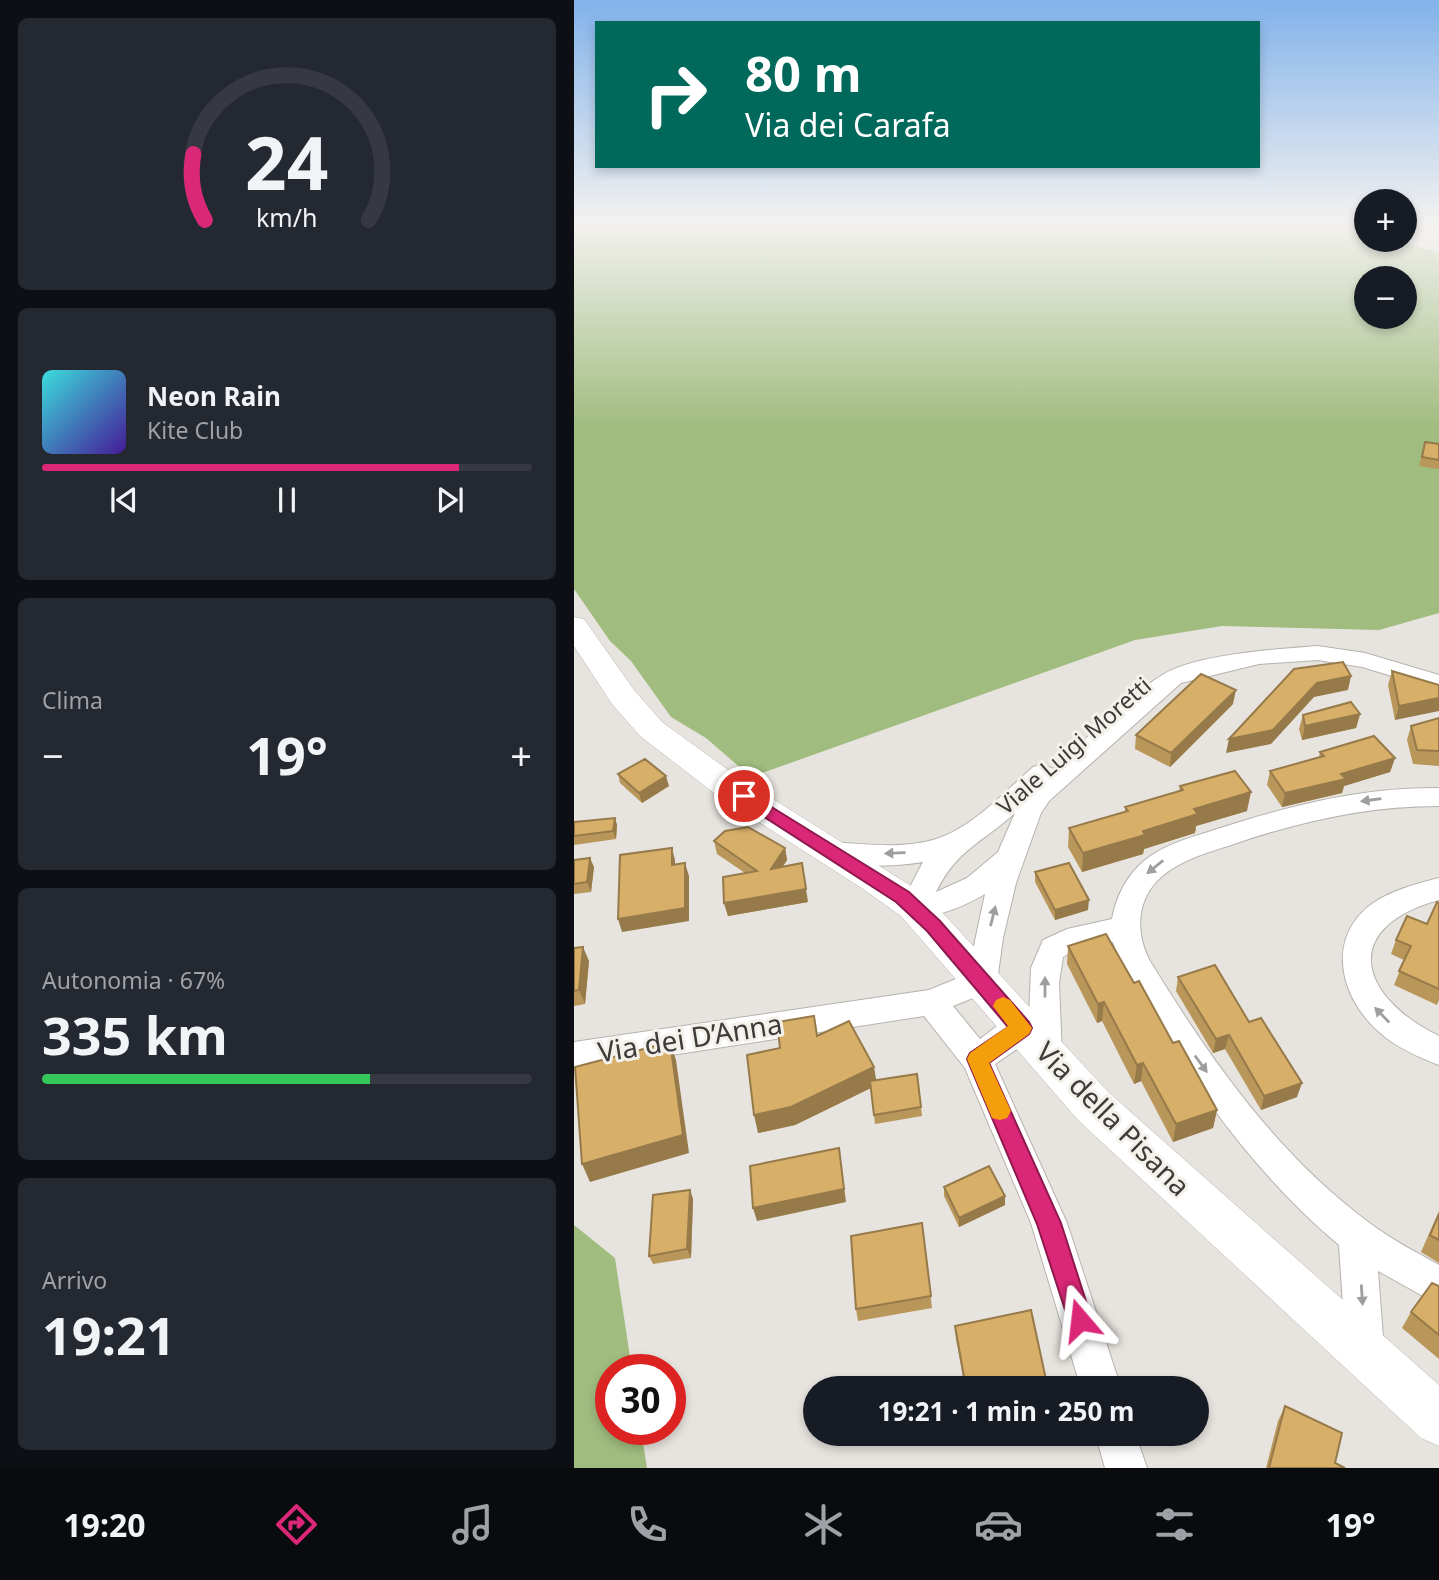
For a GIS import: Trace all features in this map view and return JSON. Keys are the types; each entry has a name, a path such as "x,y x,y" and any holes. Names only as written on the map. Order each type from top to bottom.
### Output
{"main road":[{"name":"Via della Pisana","path":"574,625 624,697 651,729 726,785 876,879 914,906 1034,1042 1112,1124 1439,1420"}],"street":[{"name":"Viale Luigi Moretti","path":"831,852 898,854 933,850 957,841 984,824 1142,685 1167,669 1215,652 1270,639 1317,638 1353,643 1439,673"},
{"path":"1240,660 1245,650 1263,646 1296,642 1353,643"},
{"name":"Viale Luigi Moretti","path":"982,981 990,928 1024,818 1034,802 1150,696 1185,673 1240,660 1286,654 1331,654 1365,660 1439,683"},
{"path":"1439,797 1399,796 1345,804 1180,852 1160,862 1138,884 1132,897 1126,927 1130,948 1147,981 1193,1053 1247,1128 1304,1189 1357,1237 1439,1286"},
{"name":"Viale Luigi Moretti","path":"914,906 935,866 957,841"},
{"name":"Viale Luigi Moretti","path":"914,906 939,903 967,892 987,879 1013,853"},
{"path":"1439,889 1402,902 1376,917 1362,934 1355,963 1360,985 1380,1014 1410,1037 1439,1051"},
{"path":"977,1059 1034,1042 1050,952 1060,944 1126,927"},
{"name":"Via dei D’Anna","path":"574,1056 931,1002 982,981"},
{"path":"931,1002 977,1059 1049,1223 1097,1376"},
{"path":"1357,1237 1365,1353"},
{"path":"1119,1446 1126,1468"}],"green space":[{"path":"574,292 1354,292 1354,329 1417,329 1417,292 1439,292 1439,613 1379,630 1222,626 1135,640 751,777 706,738 671,717 631,661 610,641 574,589"},
{"path":"574,1225 615,1258 630,1354 595,1354 595,1445 643,1445 647,1468 574,1468"}],"building":[{"path":"1425,442 1439,444 1439,460 1422,457"},
{"path":"1343,662 1351,676 1317,683 1273,730 1229,739 1294,669"},
{"path":"1392,671 1439,685 1439,698 1399,706"},
{"path":"1201,674 1236,690 1171,753 1136,735"},
{"path":"1351,702 1360,714 1305,726 1303,715"},
{"path":"1439,718 1439,751 1417,750 1411,726"},
{"path":"1374,736 1395,758 1341,774 1346,779 1285,793 1270,771 1324,756 1320,752"},
{"path":"645,759 666,776 639,793 618,774"},
{"path":"1235,771 1251,792 1194,809 1198,814 1143,831 1145,835 1083,853 1069,828 1128,811 1125,807 1183,790 1180,786"},
{"path":"615,818 613,831 574,836 574,822"},
{"path":"748,827 785,848 771,869 802,863 806,889 724,903 723,877 757,871 714,841 725,831"},
{"path":"672,848 672,865 685,863 685,908 618,919 620,855"},
{"path":"590,858 587,882 574,884 574,860"},
{"path":"1069,863 1089,900 1055,910 1035,872"},
{"path":"1437,902 1439,989 1399,971 1411,946 1396,940 1407,916 1427,924"},
{"path":"1106,934 1134,983 1139,981 1173,1043 1179,1041 1217,1110 1176,1124 1143,1063 1137,1065 1104,1002 1098,1004 1068,946"},
{"path":"583,947 579,990 574,991 574,948"},
{"path":"1215,965 1249,1022 1261,1018 1302,1083 1264,1096 1229,1035 1216,1039 1178,977"},
{"path":"814,1016 817,1036 849,1021 874,1067 791,1107 754,1115 747,1055 780,1048 777,1022"},
{"path":"670,1042 683,1135 582,1164 575,1067"},
{"path":"917,1074 921,1107 874,1115 870,1081"},
{"path":"839,1148 844,1189 753,1208 750,1166"},
{"path":"989,1166 1005,1196 959,1218 944,1187"},
{"path":"690,1190 687,1249 649,1256 653,1195"},
{"path":"1439,1214 1439,1240 1430,1235"},
{"path":"922,1223 931,1296 856,1309 851,1236"},
{"path":"1432,1283 1439,1286 1439,1335 1411,1312"},
{"path":"1031,1310 1045,1376 964,1376 955,1326"},
{"path":"1285,1406 1342,1433 1335,1463 1345,1468 1269,1468"}],"slow traffic":[{"path":"1000,1111 977,1059 1022,1028 1003,1006"}],"route":[{"path":"744,796 864,871 914,906 1022,1028 977,1059 1049,1223 1080,1320"}]}
